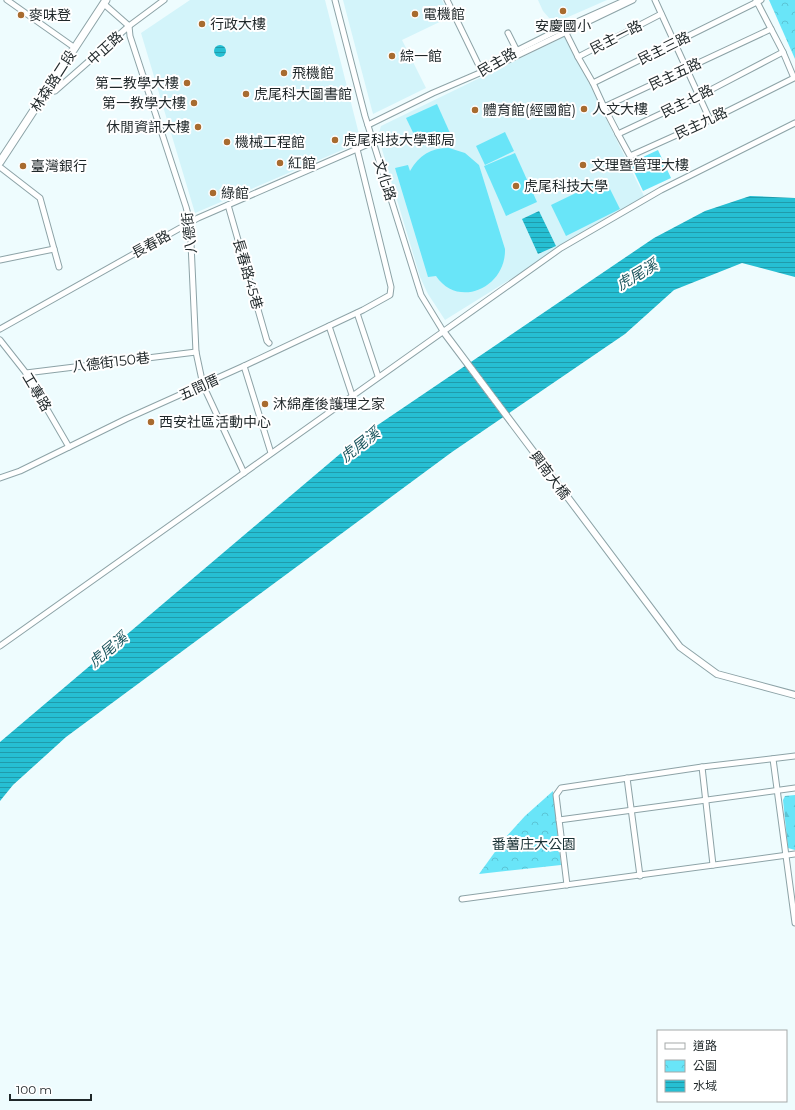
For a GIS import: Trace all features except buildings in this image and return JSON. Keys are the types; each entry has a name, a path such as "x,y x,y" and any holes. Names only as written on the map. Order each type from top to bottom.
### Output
{"main road":[{"name":"林森路二段","path":"0,162 105,2"}],"street":[{"path":"7,0 75,48"},
{"name":"中正路","path":"46,92 55,91 129,26 164,0"},
{"name":"文化路","path":"335,0 368,125 421,295 443,331"},
{"path":"447,0 482,72"},
{"name":"民主路","path":"368,125 433,93 482,72 490,64 518,53 626,0"},
{"path":"564,30 633,0"},
{"path":"655,0 710,120"},
{"path":"758,1 794,78"},
{"name":"民主三路","path":"593,83 758,1"},
{"path":"105,2 129,26"},
{"name":"民主一路","path":"564,30 578,57 661,14"},
{"name":"八德街","path":"129,26 130,36 190,222 196,352 203,385 244,473"},
{"name":"民主五路","path":"604,107 771,29"},
{"path":"508,33 518,53"},
{"name":"民主七路","path":"618,134 699,96 783,52"},
{"path":"578,57 593,83 618,134"},
{"name":"民主九路","path":"618,134 630,156 710,120 794,78"},
{"path":"0,646 378,376 561,248 601,223 661,190 795,123"},
{"name":"長春路","path":"0,329 190,222 228,204 373,142"},
{"name":"文化路","path":"329,326 358,313 390,295 391,287 357,149"},
{"path":"0,167 40,198 59,267"},
{"name":"長春路45巷","path":"228,204 267,341 269,343"},
{"path":"0,260 54,249"},
{"path":"358,313 378,376"},
{"path":"329,326 352,395"},
{"name":"五間厝","path":"0,478 20,471 329,326"},
{"name":"興南大橋","path":"443,331 657,619 680,647 717,674 795,695"},
{"name":"工專路","path":"0,340 26,373 69,447"},
{"name":"八德街150巷","path":"26,373 196,352"},
{"path":"244,366 271,453"},
{"path":"567,884 556,795 561,788 702,767 795,756"},
{"path":"773,759 779,791 795,923"},
{"path":"702,767 713,865"},
{"path":"627,778 640,876"},
{"path":"559,820 795,788"},
{"path":"462,899 795,854"}],"shaded area":[{"path":"190,0 325,0 361,142 195,213 141,33"},
{"path":"343,0 442,0 450,17 402,40 426,88 373,114"},
{"name":"安慶國小","path":"538,0 607,0 559,21 550,19 543,11"},
{"name":"虎尾科技大學","path":"566,36 644,196 445,320 428,294 420,277 378,136 381,126"}],"green space":[{"path":"769,0 795,0 795,59"},
{"path":"437,104 450,133 420,147 406,118"},
{"path":"505,132 514,151 485,165 476,146"},
{"path":"449,148 465,153 479,165 505,249 503,263 498,274 479,290 468,292 456,291 445,286 436,276 428,277 395,168 408,165 410,171 417,161 431,151"},
{"path":"658,150 671,178 643,191 630,163"},
{"path":"515,153 537,202 506,216 484,166"},
{"path":"605,179 620,209 566,236 551,205"},
{"name":"番薯庄大公園","path":"553,791 561,865 479,874 505,838 525,816"},
{"path":"795,795 795,850 788,848 783,800 785,796"}],"water":[{"path":"222,45 225,46 225,56 218,57 215,56 214,49 215,46"},
{"name":"虎尾溪","path":"750,196 795,198 795,277 742,263 674,290 625,334 452,452 66,737 13,785 0,801 0,742 360,437 654,238 705,211"},
{"path":"539,211 556,246 538,254 522,219"}],"place":[{"name":"安慶國小","path":"563,11"},
{"name":"電機館","path":"415,14"},
{"name":"麥味登","path":"21,15"},
{"name":"行政大樓","path":"202,24"},
{"name":"綜一館","path":"392,56"},
{"name":"飛機館","path":"284,73"},
{"name":"第二教學大樓","path":"187,83"},
{"name":"虎尾科大圖書館","path":"246,94"},
{"name":"第一教學大樓","path":"194,103"},
{"name":"人文大樓","path":"584,109"},
{"name":"體育館(經國館)","path":"475,110"},
{"name":"休閒資訊大樓","path":"198,127"},
{"name":"虎尾科技大學郵局","path":"335,140"},
{"name":"機械工程館","path":"227,142"},
{"name":"紅館","path":"280,163"},
{"name":"文理暨管理大樓","path":"583,165"},
{"name":"臺灣銀行","path":"23,166"},
{"name":"虎尾科技大學","path":"516,186"},
{"name":"綠館","path":"213,193"},
{"name":"沐綿產後護理之家","path":"265,404"},
{"name":"西安社區活動中心","path":"151,422"}]}
